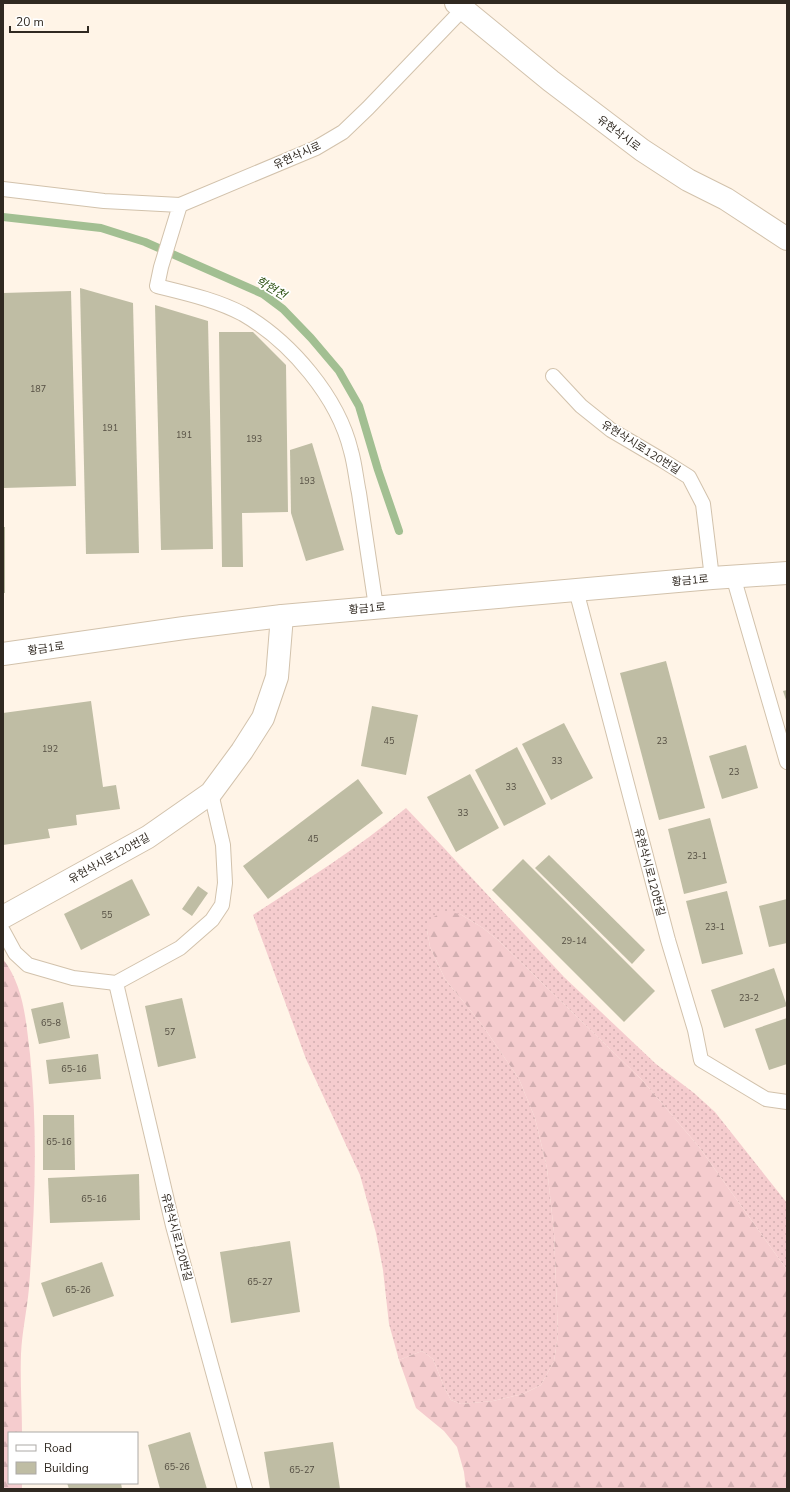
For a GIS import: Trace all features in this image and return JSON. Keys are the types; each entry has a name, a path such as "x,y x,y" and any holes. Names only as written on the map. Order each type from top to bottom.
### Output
{"street":[{"name":"유현삭시로","path":"460,6 551,81 642,150 688,180 726,199 787,239"},
{"name":"황금1로","path":"3,654 184,628 282,616 733,576 787,573"},
{"name":"유현삭시로120번길","path":"3,917 148,837 211,793 242,751 263,718 277,677 282,616"}],"lane":[{"name":"유현삭시로","path":"180,205 316,148 343,132 368,108 460,6"},
{"path":"3,189 104,201 180,205 156,286 194,295 242,314 262,327 287,348 316,381 332,404 351,451 365,530 376,607"},
{"name":"유현삭시로120번길","path":"553,376 581,406 611,430 689,477 703,504 712,578"},
{"path":"733,576 787,762"},
{"name":"유현삭시로120번길","path":"576,590 668,940 695,1030 701,1060 766,1099 787,1102"},
{"path":"3,931 14,953 28,965 73,978 116,983 180,948 212,920 222,905 225,883 223,845 211,793"},
{"name":"유현삭시로120번길","path":"116,983 173,1226 245,1489"}],"green space":[{"path":"406,808 564,977 656,1064 694,1093 715,1112 787,1203 787,1270 699,1147 643,1081 499,941 483,928 460,914 427,930 430,947 445,979 483,1026 519,1079 535,1118 547,1168 554,1232 558,1335 554,1361 541,1385 523,1394 493,1401 461,1404 451,1400 433,1359 422,1351 399,1360 389,1324 383,1270 376,1233 360,1175 306,1059 253,915 312,877 388,823"},
{"path":"444,911 460,914 483,928 499,941 643,1081 699,1147 787,1270 787,1489 466,1489 464,1472 457,1447 444,1431 416,1408 399,1360 422,1351 433,1359 451,1400 461,1404 493,1401 523,1394 541,1385 554,1361 558,1335 554,1232 547,1168 535,1118 519,1079 483,1026 445,979 430,947 427,930 432,918"},
{"path":"3,959 16,981 20,992 27,1029 34,1112 35,1171 29,1288 21,1354 22,1432 8,1432 8,1484 22,1484 22,1489 3,1489"}],"building":[{"path":"80,288 133,303 139,553 86,554"},
{"path":"71,291 76,486 3,488 3,293"},
{"path":"155,305 208,321 213,549 161,550"},
{"path":"219,332 253,332 286,365 288,512 242,513 243,567 222,567"},
{"path":"312,443 344,550 306,561 291,513 290,450"},
{"path":"3,527 5,527 5,593 3,593"},
{"path":"666,661 705,808 659,820 620,673"},
{"path":"787,690 787,703 783,691"},
{"path":"91,701 103,787 116,785 120,809 76,815 77,825 48,829 50,838 3,845 3,713"},
{"path":"372,706 418,715 406,775 361,766"},
{"path":"564,723 593,778 551,800 522,744"},
{"path":"746,745 758,788 722,799 709,756"},
{"path":"517,747 546,804 504,826 475,770"},
{"path":"470,774 499,828 456,852 427,797"},
{"path":"358,779 383,813 268,899 243,866"},
{"path":"710,818 727,883 684,894 668,829"},
{"path":"549,855 645,950 632,964 535,868"},
{"path":"523,859 655,991 624,1022 492,890"},
{"path":"132,879 150,915 81,950 64,914"},
{"path":"198,886 208,893 192,916 182,909"},
{"path":"727,891 743,954 702,964 686,901"},
{"path":"787,899 787,943 769,947 759,906"},
{"path":"774,968 787,1006 724,1028 711,990"},
{"path":"182,998 196,1058 158,1067 145,1006"},
{"path":"63,1002 70,1038 39,1044 31,1009"},
{"path":"787,1018 787,1064 769,1070 755,1029"},
{"path":"98,1054 101,1079 49,1084 46,1060"},
{"path":"43,1115 74,1115 75,1170 43,1170"},
{"path":"139,1174 140,1220 50,1223 48,1178"},
{"path":"290,1241 300,1312 231,1323 220,1252"},
{"path":"102,1262 114,1296 53,1317 41,1283"},
{"path":"190,1432 207,1489 160,1489 148,1445"},
{"path":"333,1442 340,1489 270,1489 264,1452"},
{"path":"67,1484 121,1484 122,1489 69,1489"}],"waterway":[{"name":"학현천","path":"3,217 101,228 145,242 263,294 283,309 311,338 339,371 359,406 378,470 399,531"}]}
